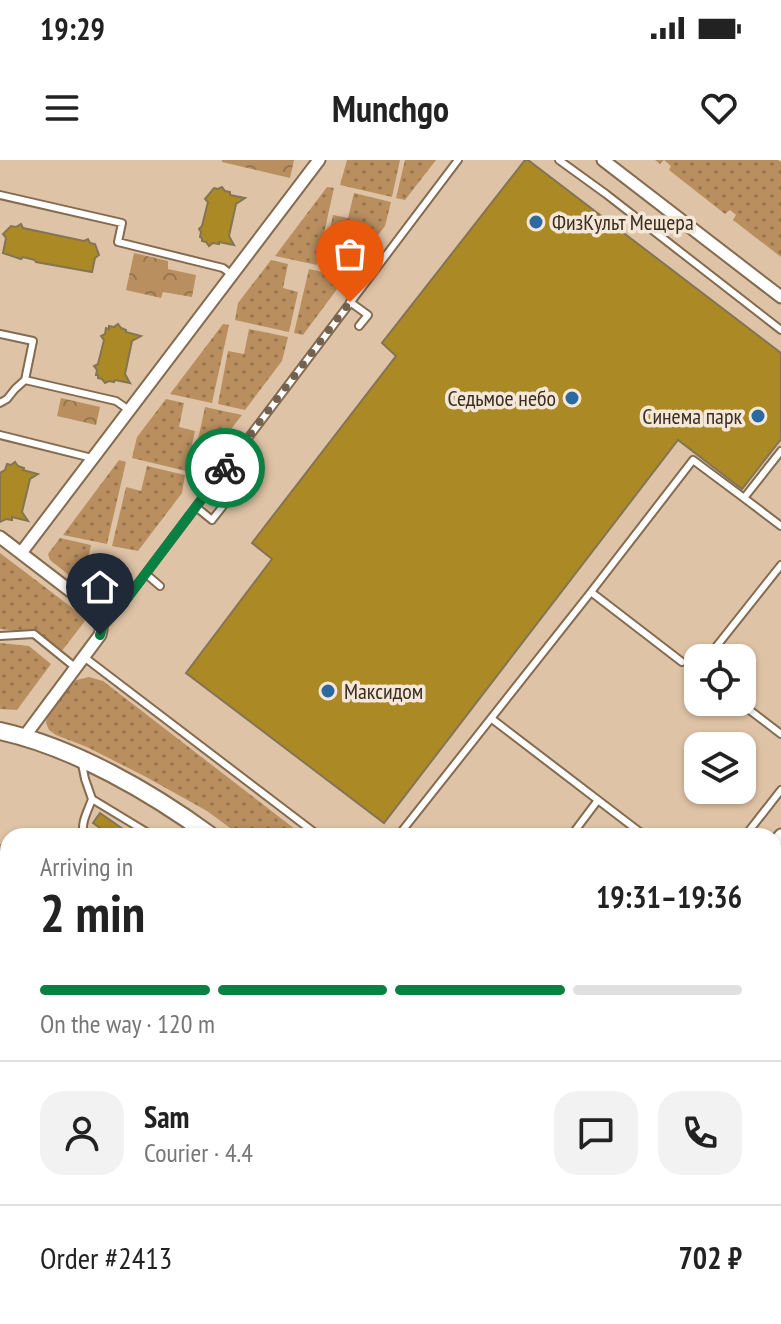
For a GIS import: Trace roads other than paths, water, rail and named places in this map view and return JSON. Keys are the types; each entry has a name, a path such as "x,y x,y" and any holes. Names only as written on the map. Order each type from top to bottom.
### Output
{"main road":[{"path":"0,731 24,737 122,778 200,828"}],"street":[{"path":"21,553 319,160"},
{"path":"603,160 781,297"},
{"path":"0,537 90,606 103,625 100,635 24,737"}],"lane":[{"path":"103,625 146,574 458,160"},
{"path":"559,160 781,330"},
{"path":"0,195 122,223 118,242 223,268 232,275"},
{"path":"350,302 368,315 359,326"},
{"path":"0,334 33,341 25,380 0,403"},
{"path":"25,380 116,401 129,410"},
{"path":"0,435 92,458"},
{"path":"744,498 781,451"},
{"path":"404,828 693,460 781,526"},
{"path":"196,507 212,520 223,506"},
{"path":"718,644 781,565"},
{"path":"146,574 160,586"},
{"path":"591,592 682,662"},
{"path":"0,636 34,634 76,668"},
{"path":"84,657 308,828"},
{"path":"756,715 781,734"},
{"path":"492,719 635,828"},
{"path":"82,760 92,799 140,828"},
{"path":"751,828 781,790"},
{"path":"82,828 92,799"},
{"path":"577,828 598,800"}],"place":[{"name":"ФизКульт Мещера","path":"536,222"},
{"name":"Седьмое небо","path":"572,398"},
{"name":"Синема парк","path":"758,416"},
{"name":"Максидом","path":"328,691"}]}
